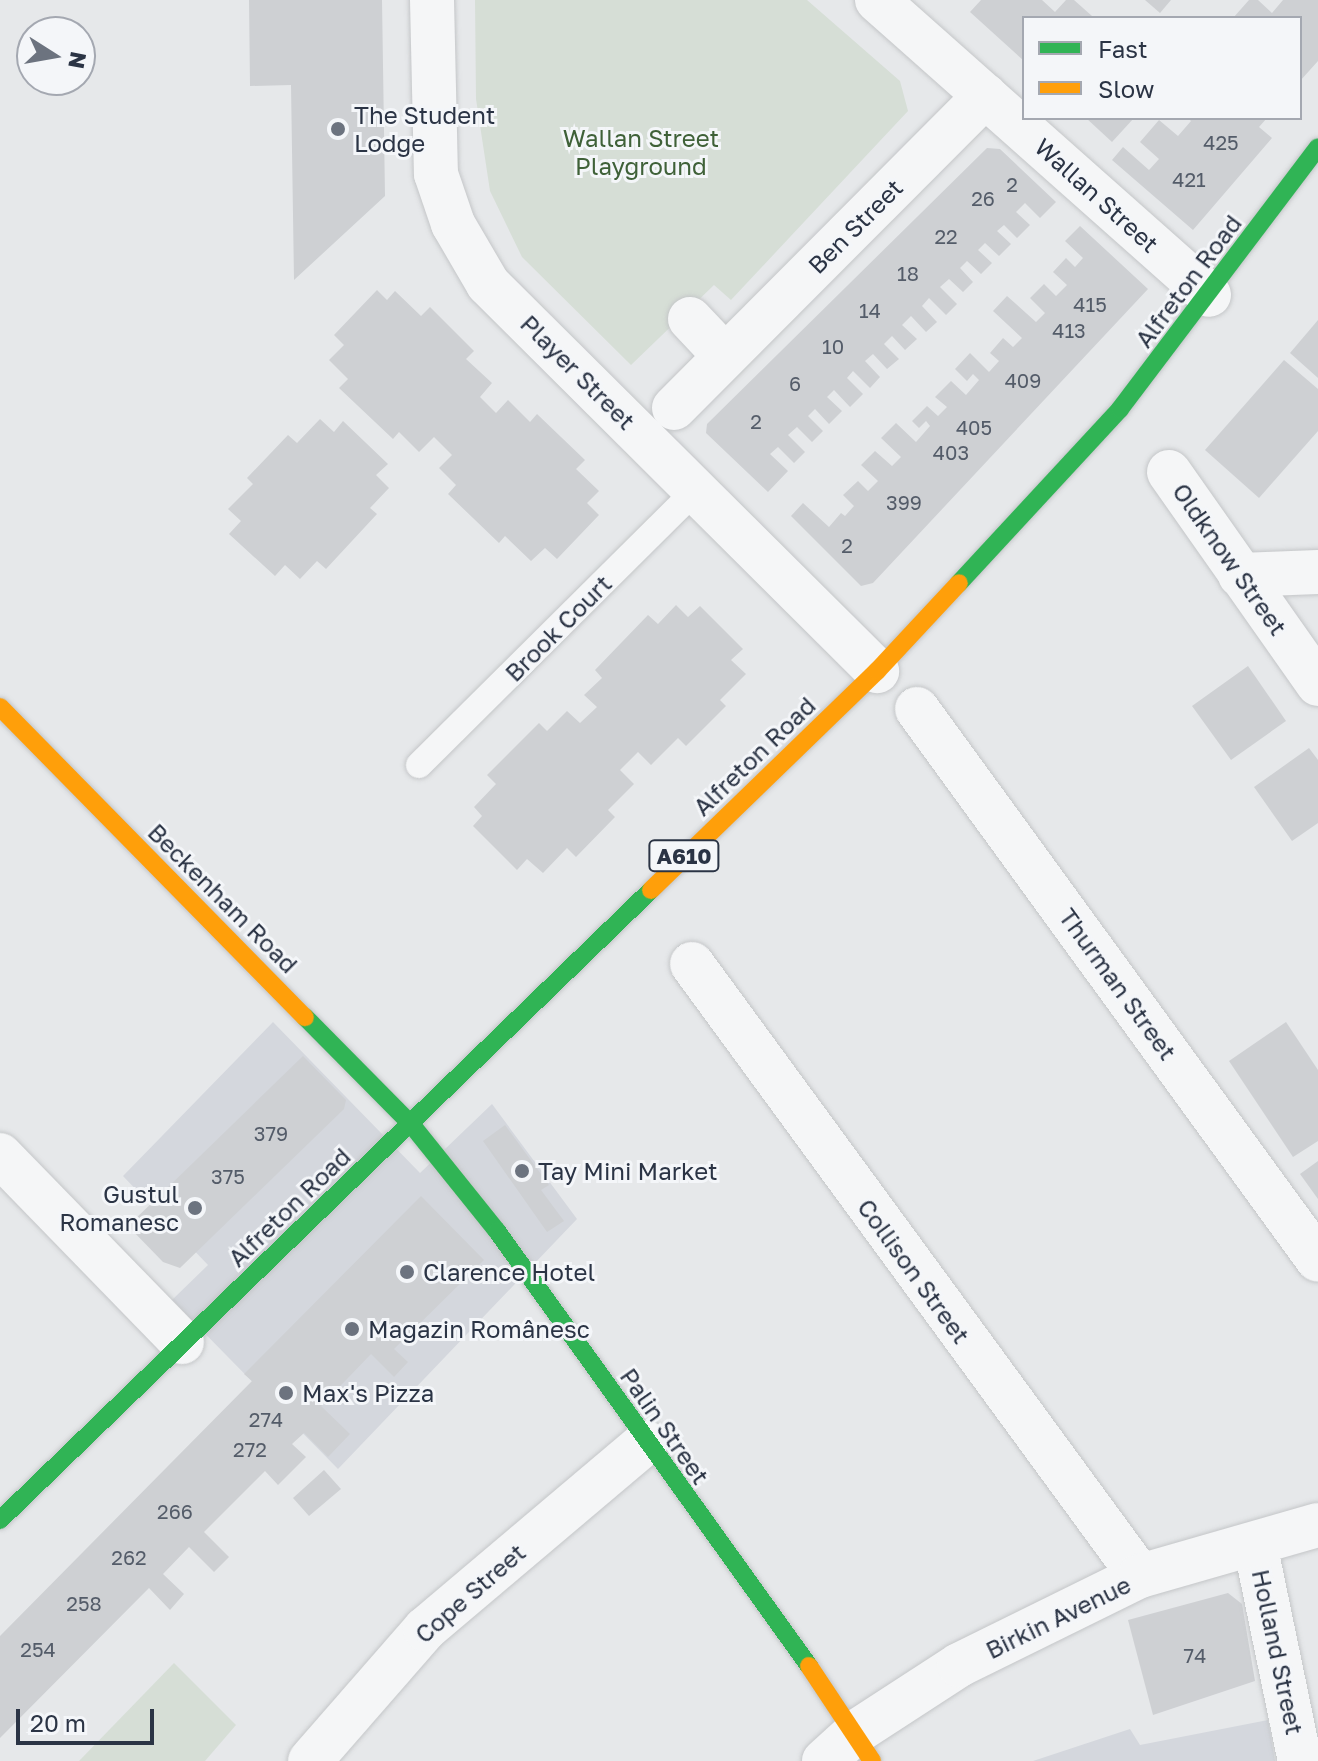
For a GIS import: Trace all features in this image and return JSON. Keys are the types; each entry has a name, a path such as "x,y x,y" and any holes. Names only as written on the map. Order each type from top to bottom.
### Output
{"main road":[{"name":"Alfreton Road","path":"0,1520 877,671 1120,409 1318,147"},
{"name":"Beckenham Road","path":"0,707 411,1124"},
{"name":"Palin Street","path":"411,1124 497,1231 864,1746"}],"street":[{"name":"Player Street","path":"432,0 436,174 453,224 488,284 877,671"},
{"name":"Wallan Street","path":"877,0 1209,295"},
{"name":"Ben Street","path":"674,408 985,96"},
{"path":"690,319 725,356"},
{"name":"Oldknow Street","path":"1169,472 1318,684"},
{"path":"1240,575 1318,572"},
{"name":"Thurman Street","path":"917,709 1318,1260"},
{"name":"Collison Street","path":"692,964 1140,1576"},
{"path":"0,1155 182,1342"},
{"name":"Cope Street","path":"310,1761 425,1629 646,1442"},
{"name":"Birkin Avenue","path":"824,1761 864,1746 959,1665 1140,1576 1318,1525"},
{"name":"Holland Street","path":"1255,1544 1300,1761"}],"lane":[{"name":"Brook Court","path":"419,765 695,491"}],"shaded area":[{"path":"273,1022 420,1173 492,1104 577,1219 338,1469 172,1300 208,1265 123,1176"},
{"path":"1268,1720 1275,1761 1033,1761 1130,1729 1140,1745"}],"green space":[{"name":"Wallan Street Playground","path":"475,0 807,0 900,81 908,111 731,300 714,285 631,365 522,257 490,191 476,99"},
{"path":"174,1663 236,1725 205,1761 79,1761"}],"building":[{"name":"The Student Lodge","path":"249,0 382,0 385,196 294,280 291,85 250,86"},
{"path":"981,0 1042,0 1055,12 1066,0 1074,0 1092,16 1022,16 1022,59 970,12"},
{"path":"1145,0 1171,0 1160,13"},
{"path":"1249,0 1258,0 1272,13 1283,0 1318,0 1318,61 1302,79 1302,16 1235,16"},
{"path":"1088,120 1132,120 1112,142"},
{"path":"1159,120 1178,136 1191,121 1265,120 1259,127 1272,138 1193,230 1112,160 1123,147 1149,170 1159,159 1140,142"},
{"path":"987,148 1000,149 1056,202 1040,218 1025,203 1016,212 1030,225 1017,238 1004,225 997,231 1011,244 999,256 985,243 978,250 992,263 981,274 967,261 960,268 973,282 963,292 949,279 940,287 957,304 946,315 929,298 922,306 937,322 926,332 911,316 902,325 917,339 905,350 892,336 884,344 899,359 887,369 873,354 865,361 880,377 870,388 853,371 847,378 863,394 850,407 834,390 827,397 842,411 829,424 815,409 808,416 823,431 812,442 797,427 788,435 805,452 794,463 778,447 770,454 788,471 768,492 706,433 707,424"},
{"path":"1080,226 1148,289 873,583 861,586 791,516 803,503 829,527 841,513 845,516 854,506 843,495 858,481 868,491 878,481 861,465 875,451 892,466 901,457 881,438 896,423 916,442 930,426 926,421 919,428 912,421 927,406 938,416 947,407 935,397 951,381 966,395 979,380 973,374 967,381 955,369 970,353 989,372 999,361 990,353 1003,338 1013,347 1022,338 993,311 1007,296 1036,322 1045,313 1030,298 1044,284 1056,296 1067,285 1053,272 1066,258 1075,267 1083,258 1065,241"},
{"path":"377,290 387,300 395,291 421,316 430,307 474,351 466,359 492,383 480,397 496,413 508,400 530,422 537,414 585,460 576,469 599,491 587,503 599,515 557,559 545,548 531,561 505,536 499,543 448,494 456,485 439,468 452,455 434,437 419,452 399,432 393,439 339,388 348,379 329,360 344,345 334,335"},
{"path":"1318,320 1318,378 1290,353"},
{"path":"1284,360 1318,389 1318,431 1259,498 1205,450"},
{"path":"320,419 334,432 343,421 388,464 376,475 389,488 370,508 377,514 326,569 317,561 300,579 285,565 275,576 229,534 241,521 228,509 253,484 247,478 288,435 297,443"},
{"path":"676,605 688,617 700,606 743,649 731,660 746,674 720,700 726,706 686,746 678,738 651,765 638,752 620,770 634,784 608,810 615,817 576,857 567,848 543,873 527,859 517,870 473,826 482,816 474,807 496,784 487,775 539,723 547,731 567,711 580,723 597,707 584,695 602,678 595,670 648,615 658,624"},
{"path":"1248,666 1286,721 1231,760 1192,706"},
{"path":"1309,748 1318,760 1318,823 1292,841 1254,787"},
{"path":"1286,1022 1318,1070 1318,1141 1293,1157 1229,1061"},
{"path":"303,1056 346,1100 344,1109 180,1268 163,1262 128,1226"},
{"path":"505,1125 549,1185 541,1190 564,1221 547,1232 483,1141"},
{"path":"1318,1161 1318,1199 1300,1174"},
{"path":"421,1196 484,1260 394,1349 408,1362 394,1377 371,1354 321,1406 350,1434 328,1457 304,1433 292,1444 306,1457 278,1485 265,1471 204,1532 229,1557 214,1572 189,1547 163,1574 184,1594 170,1610 149,1588 0,1738 0,1636 252,1381 244,1374"},
{"path":"324,1470 341,1489 309,1516 293,1498"},
{"path":"1228,1593 1242,1604 1255,1681 1153,1715 1128,1620"}],"traffic: fast":[{"path":"959,583 1120,409 1318,147"},
{"path":"0,1520 651,890"},
{"path":"305,1017 411,1124 497,1231 809,1666"}],"traffic: slow":[{"path":"651,890 877,671 959,583"},
{"path":"0,707 305,1017"},
{"path":"809,1666 872,1761"}],"place":[{"name":"The Student Lodge","path":"338,129"},
{"name":"Tay Mini Market","path":"522,1171"},
{"name":"Gustul Romanesc","path":"195,1208"},
{"name":"Clarence Hotel","path":"407,1272"},
{"name":"Magazin Românesc","path":"352,1329"},
{"name":"Max's Pizza","path":"286,1393"}]}
